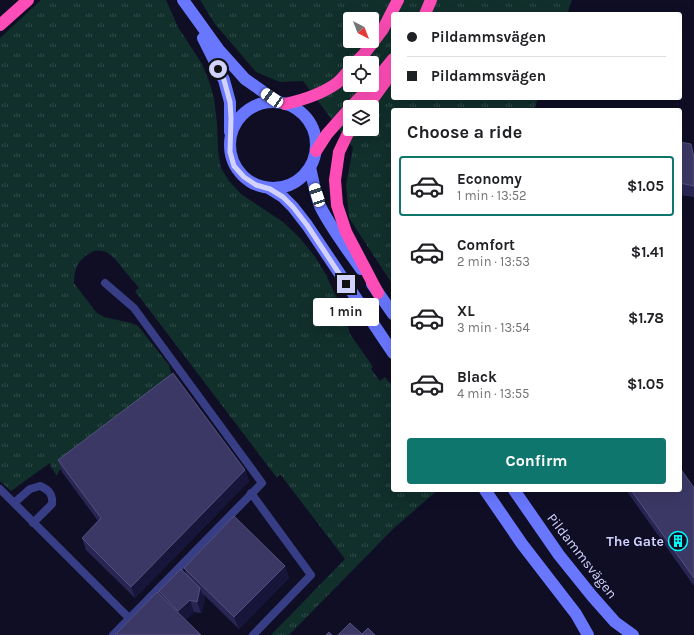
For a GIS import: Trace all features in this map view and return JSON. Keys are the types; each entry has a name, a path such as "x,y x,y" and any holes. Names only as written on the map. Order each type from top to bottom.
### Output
{"highway":[{"path":"0,25 28,0"},
{"path":"392,12 398,0"},
{"path":"426,12 431,0"},
{"path":"362,56 383,29 391,14"},
{"path":"379,76 391,61"},
{"path":"372,100 391,74"},
{"path":"282,103 308,98 338,82 343,77"},
{"path":"358,100 366,92"},
{"path":"316,150 327,134 343,117"},
{"path":"347,136 339,152 335,180 337,205 346,232 378,293"}],"main road":[{"path":"186,4 219,50 245,79 268,96 298,110 309,121 315,135 316,150 310,167 303,176 294,183 282,188 270,189"},
{"path":"186,4 224,80 230,102 230,152 234,166 244,177 256,185 270,189 283,197 293,207 307,225 391,350"},
{"path":"230,137 237,122 248,110 263,103 282,103"},
{"path":"310,167 313,185 320,205 329,222 391,311"},
{"path":"486,492 522,544 576,614 588,635"},
{"name":"Pildammsvägen","path":"515,492 559,555 592,596 615,622 633,635"}],"lane":[{"path":"105,283 134,308 262,483 113,635"},
{"path":"14,503 30,489 40,486 48,490 53,498 52,504 33,523"},
{"path":"0,489 129,618"},
{"path":"251,494 311,575 253,635"}],"green space":[{"path":"41,0 166,0 178,27 202,64 210,84 214,98 218,151 221,168 229,181 241,194 283,222 299,237 316,258 326,275 345,315 350,334 373,367 371,369 380,381 385,377 391,384 391,492 436,492 394,528 289,635 271,635 345,559 280,474 277,478 135,291 139,288 116,260 104,251 94,251 81,260 76,270 74,283 96,312 104,317 138,326 169,365 174,385 59,471 57,476 50,463 11,491 0,481 0,38"},
{"path":"200,0 572,0 568,12 391,12 391,100 537,100 535,108 391,108 391,282 349,218 346,185 353,148 344,136 379,136 379,100 343,100 343,135 303,81 280,82 256,72 215,24"}],"building":[{"path":"682,142 691,144 694,158 694,186 682,183"},
{"path":"173,373 245,470 131,587 82,538 101,518 58,460"},
{"name":"The Gate","path":"682,471 694,488 694,578 632,492 682,492"},
{"path":"234,516 285,566 234,617 184,568"},
{"path":"181,569 200,588 197,602 190,600 178,611 159,591"},
{"path":"157,592 201,635 115,635"},
{"path":"350,623 362,634 368,628 375,635 338,635"}],"place":[{"name":"The Gate","path":"678,541"}],"route":[{"path":"218,69 224,80 230,102 230,152 234,166 244,177 256,185 270,189 283,197 293,207 307,225 346,284"}]}
